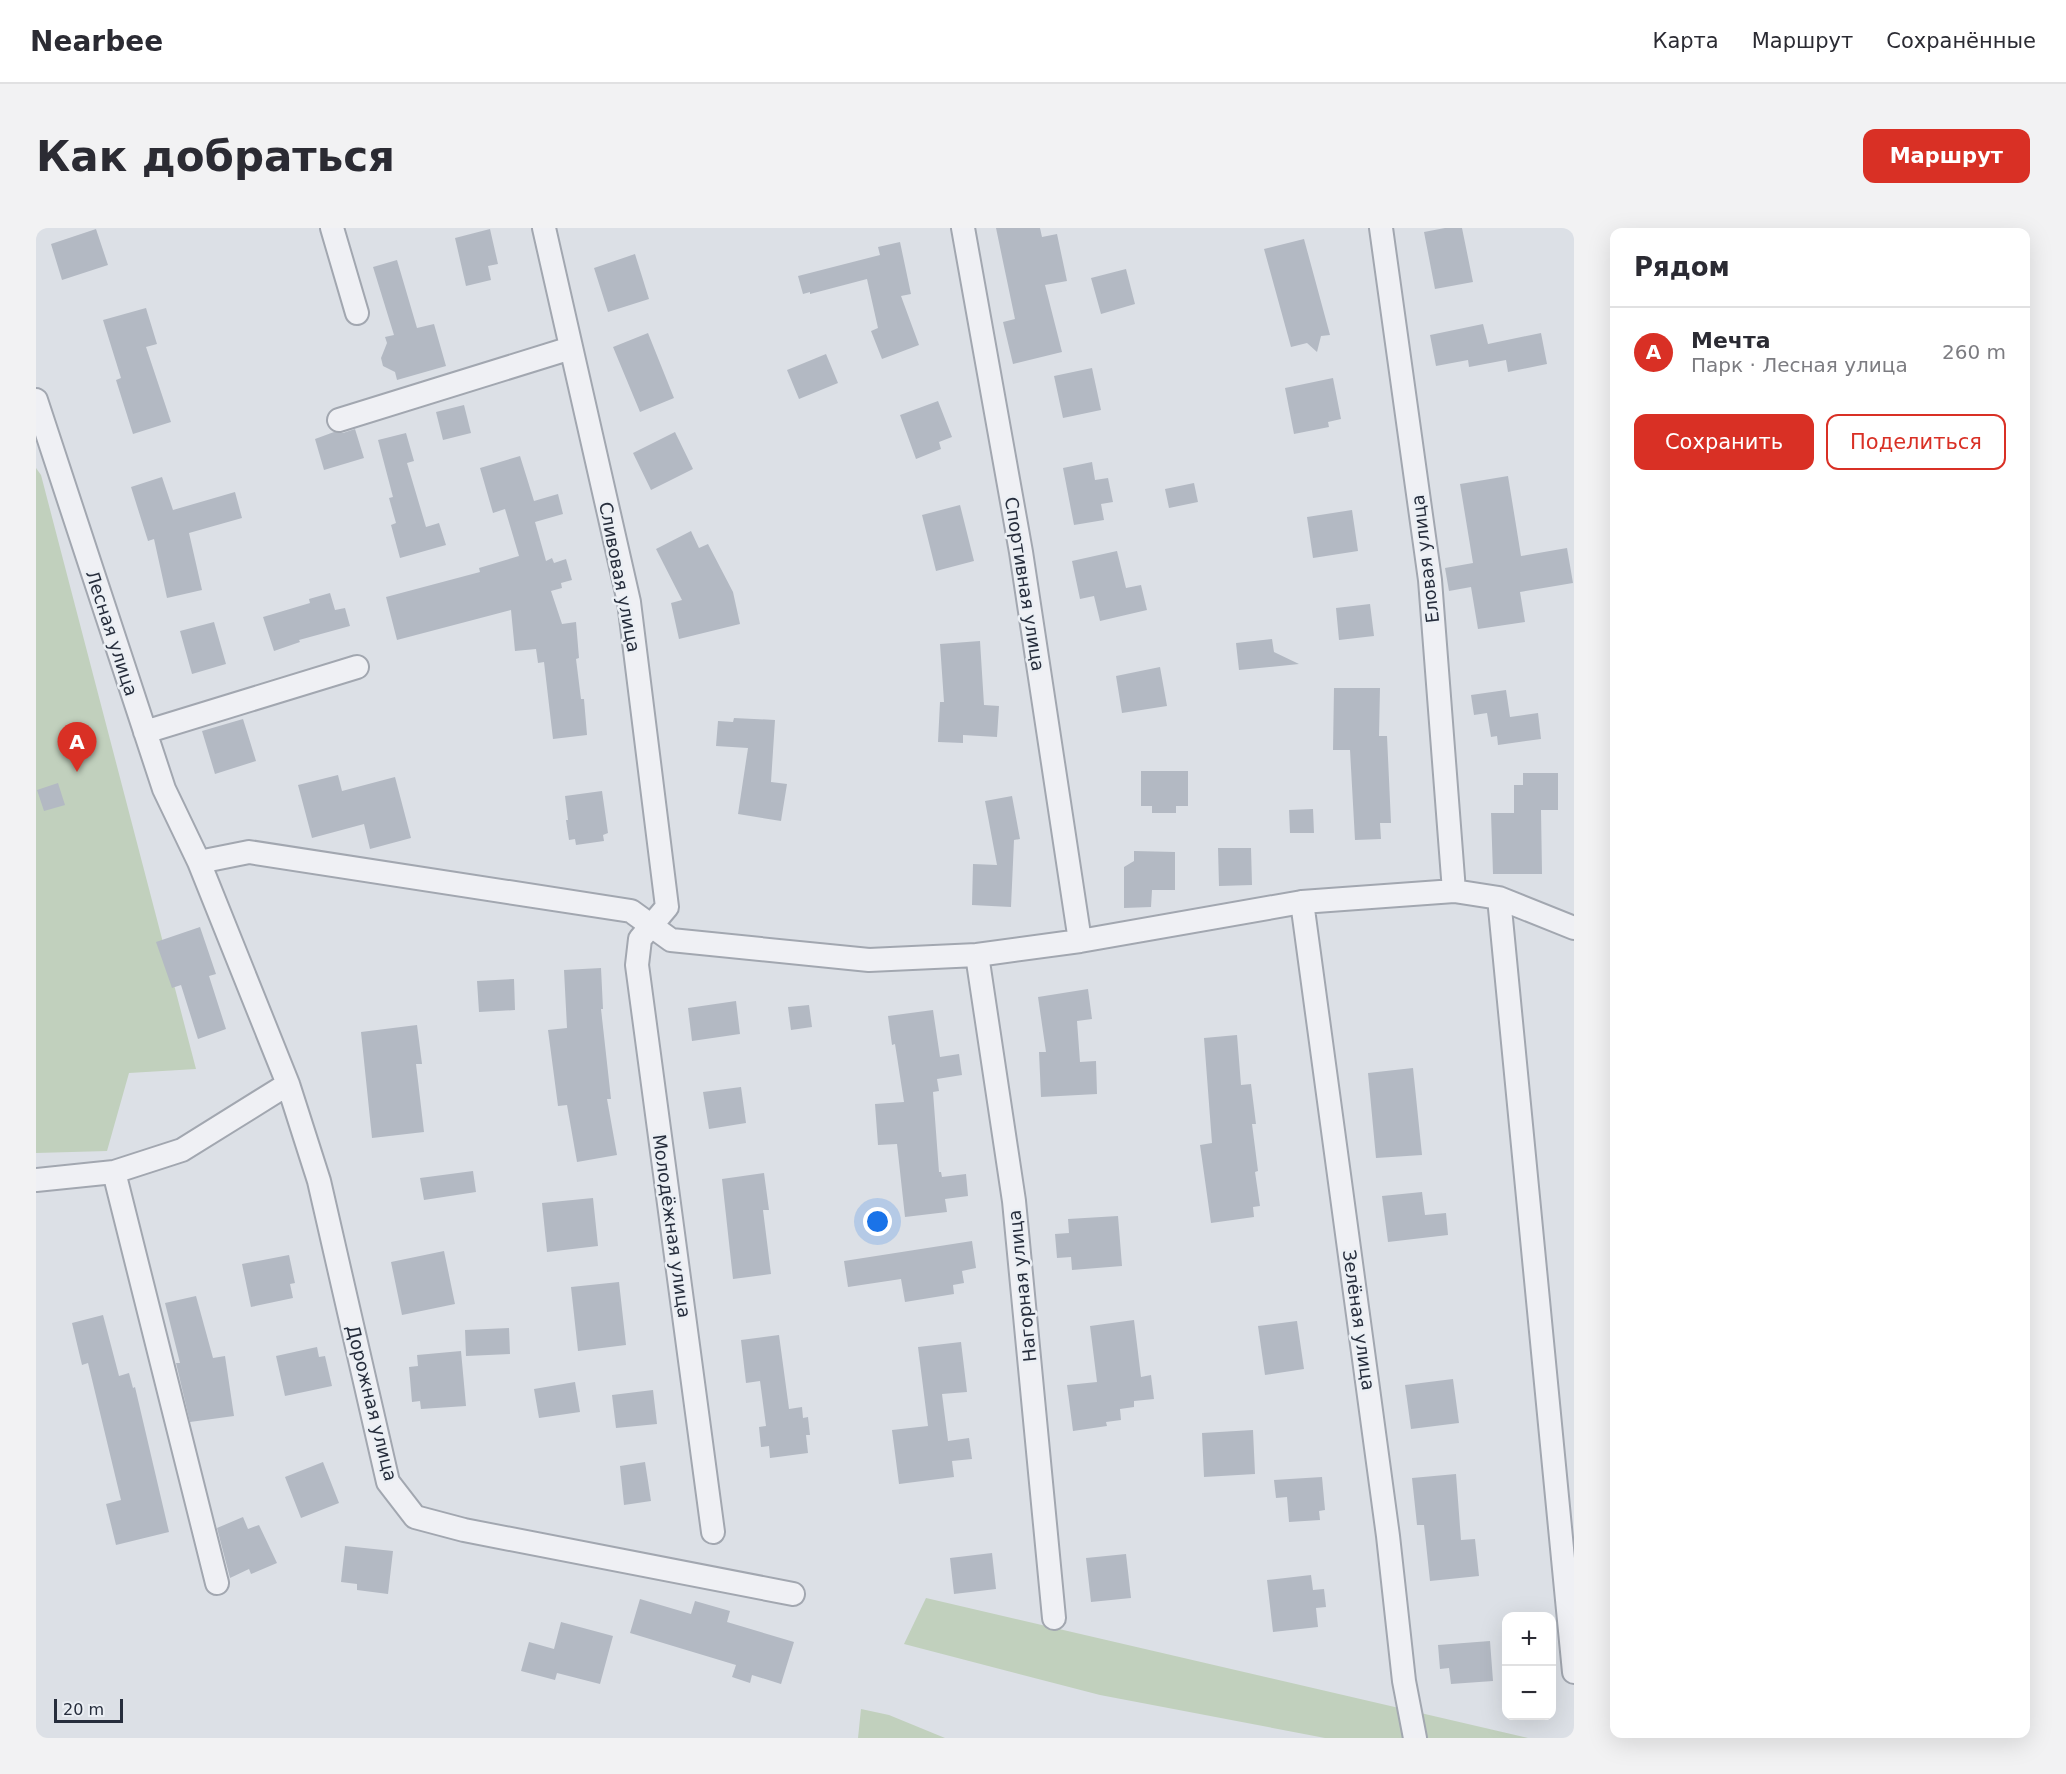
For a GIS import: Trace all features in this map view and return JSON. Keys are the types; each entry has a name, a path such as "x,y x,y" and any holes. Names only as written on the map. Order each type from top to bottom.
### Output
{"street":[{"path":"332,228 357,313"},
{"name":"Сливовая улица","path":"544,228 629,602 667,907 652,925"},
{"name":"Спортивная улица","path":"963,228 1021,552 1080,941"},
{"name":"Еловая улица","path":"1381,228 1430,580 1454,891"},
{"path":"339,420 571,348"},
{"name":"Лесная улица","path":"38,415 164,789 199,862"},
{"path":"145,732 357,667"},
{"path":"199,862 249,852 631,911 671,940 869,960 976,955 1080,941 1302,902 1454,891 1499,898 1574,928"},
{"name":"Дорожная улица","path":"199,862 288,1084 319,1181 388,1482 415,1517 464,1530 793,1594"},
{"path":"1499,898 1574,1672"},
{"name":"Зелёная улица","path":"1302,902 1388,1536 1404,1681 1415,1738"},
{"name":"Молодёжная улица","path":"652,925 640,939 637,965 692,1364 712,1532"},
{"name":"Нагорная улица","path":"976,955 1014,1201 1054,1618"},
{"path":"36,1180 114,1172 182,1150 288,1084"},
{"path":"114,1172 217,1583"}],"green space":[{"path":"36,468 41,475 196,1069 129,1073 107,1151 36,1153"},
{"path":"926,1598 1528,1738 1325,1738 1100,1695 904,1644"},
{"path":"861,1709 889,1715 945,1738 858,1738"}],"building":[{"path":"996,228 1040,228 1042,237 1057,234 1067,281 1045,285 1062,352 1013,364 1003,322 1015,319"},
{"path":"1462,228 1473,282 1435,289 1424,232"},
{"path":"96,229 108,265 62,280 51,244"},
{"path":"490,229 498,264 488,266 491,280 466,286 455,238"},
{"path":"1304,239 1330,335 1321,336 1317,352 1307,343 1291,347 1264,249"},
{"path":"900,242 911,294 901,296 919,345 882,359 871,331 878,328 867,279 803,294 798,276 880,255 878,247"},
{"path":"635,254 649,299 608,312 594,268"},
{"path":"397,260 417,328 434,324 446,366 397,380 395,372 383,366 381,358 387,343 385,337 394,335 373,267"},
{"path":"1126,269 1135,304 1101,314 1091,278"},
{"path":"146,308 157,344 146,347 171,422 133,434 116,380 121,378 103,320"},
{"path":"1483,324 1488,344 1541,333 1547,364 1508,372 1506,360 1469,367 1468,360 1436,366 1430,335"},
{"path":"648,333 674,398 640,412 613,347"},
{"path":"826,354 838,383 799,399 787,370"},
{"path":"1092,368 1101,410 1063,418 1054,376"},
{"path":"1333,378 1341,419 1328,422 1329,427 1294,434 1285,388"},
{"path":"938,401 952,437 939,442 941,449 916,459 900,415"},
{"path":"464,405 471,433 443,440 436,412"},
{"path":"355,429 364,458 324,470 315,439 334,432 343,433"},
{"path":"675,432 693,469 651,490 633,453"},
{"path":"406,433 414,461 407,463 426,527 439,523 446,545 400,558 391,525 396,523 389,498 393,497 378,440"},
{"path":"520,456 534,501 558,494 563,514 535,522 546,561 552,558 554,563 566,559 572,580 561,583 562,588 551,591 562,624 576,622 579,658 576,659 581,699 584,699 587,735 553,739 544,662 538,663 536,649 515,651 511,610 397,640 386,597 480,572 479,568 519,556 505,509 493,513 480,468"},
{"path":"1092,462 1095,480 1108,478 1113,502 1101,504 1104,520 1074,525 1063,468"},
{"path":"1508,476 1521,556 1567,548 1573,583 1520,592 1525,622 1478,629 1471,587 1449,591 1445,568 1473,563 1460,484"},
{"path":"162,477 173,510 235,492 242,518 189,533 202,590 167,598 154,539 148,541 131,487"},
{"path":"1194,483 1198,502 1169,508 1165,489"},
{"path":"960,505 974,561 936,571 922,515"},
{"path":"1352,510 1358,551 1313,558 1307,517"},
{"path":"691,531 699,548 708,544 733,592 740,624 679,639 671,603 682,600 656,549"},
{"path":"1117,551 1126,588 1141,585 1147,610 1100,621 1094,596 1080,599 1072,561"},
{"path":"330,593 335,610 345,608 350,626 299,640 300,642 274,651 263,617 310,603 309,599"},
{"path":"1370,604 1374,636 1339,640 1336,608"},
{"path":"214,622 226,664 192,674 180,631"},
{"path":"1272,639 1274,652 1299,664 1239,670 1236,643"},
{"path":"980,641 984,705 999,706 997,737 963,735 963,743 938,742 940,702 944,702 940,644"},
{"path":"1160,667 1167,706 1122,713 1116,676"},
{"path":"1334,688 1380,688 1379,736 1387,736 1391,823 1380,823 1381,839 1355,840 1350,750 1333,750"},
{"path":"1506,690 1510,717 1538,713 1541,739 1498,745 1497,736 1491,737 1487,713 1474,715 1471,695"},
{"path":"734,718 775,720 771,782 787,784 781,821 738,814 748,748 716,746 718,721 733,722"},
{"path":"243,719 256,761 215,774 202,731"},
{"path":"1141,771 1188,771 1188,806 1176,806 1176,813 1152,813 1152,806 1141,806"},
{"path":"1523,773 1558,773 1558,810 1541,810 1542,874 1493,874 1491,813 1514,813 1514,785 1523,785"},
{"path":"338,775 342,791 395,777 411,838 370,849 364,824 312,838 298,785"},
{"path":"58,783 65,805 44,811 37,790"},
{"path":"602,791 608,833 603,835 604,841 576,845 575,839 569,840 565,796"},
{"path":"1012,796 1020,839 1014,840 1011,907 972,905 973,864 997,865 985,801"},
{"path":"1313,809 1314,833 1290,833 1289,810"},
{"path":"1218,848 1251,848 1252,885 1219,886"},
{"path":"1134,851 1175,852 1175,890 1152,890 1151,907 1124,908 1124,867 1134,861"},
{"path":"200,927 216,974 209,976 226,1029 198,1039 181,985 172,988 156,942"},
{"path":"601,968 603,1009 601,1009 611,1099 607,1099 617,1155 577,1162 567,1105 558,1106 548,1030 567,1028 564,970"},
{"path":"514,979 515,1010 479,1012 477,981"},
{"path":"1088,989 1092,1019 1077,1021 1080,1062 1096,1061 1097,1094 1041,1097 1039,1052 1046,1052 1038,997"},
{"path":"736,1001 740,1034 692,1041 688,1008"},
{"path":"809,1005 812,1027 791,1030 788,1007"},
{"path":"933,1010 940,1057 959,1054 962,1075 937,1079 939,1091 933,1092 939,1172 942,1177 966,1174 968,1196 945,1199 947,1212 905,1217 897,1144 878,1145 875,1104 904,1102 888,1016"},
{"path":"417,1025 422,1064 416,1064 424,1132 372,1138 361,1032"},
{"path":"1237,1035 1241,1085 1251,1084 1256,1124 1252,1124 1258,1171 1255,1172 1260,1206 1253,1207 1254,1217 1211,1223 1200,1145 1212,1143 1204,1038"},
{"path":"1413,1068 1422,1155 1376,1158 1368,1073"},
{"path":"741,1087 746,1123 709,1129 703,1092"},
{"path":"473,1171 476,1192 424,1200 420,1178"},
{"path":"764,1173 769,1210 763,1210 771,1274 733,1279 722,1179"},
{"path":"1422,1192 1425,1215 1446,1213 1448,1235 1388,1242 1382,1196"},
{"path":"593,1198 598,1246 547,1252 542,1203"},
{"path":"1118,1216 1122,1266 1072,1270 1071,1257 1057,1258 1055,1234 1069,1233 1068,1219"},
{"path":"972,1241 976,1268 962,1271 964,1283 953,1285 954,1294 905,1302 901,1279 848,1287 844,1261"},
{"path":"444,1251 455,1304 402,1315 391,1262"},
{"path":"289,1255 295,1283 290,1284 293,1298 251,1307 242,1264"},
{"path":"619,1282 626,1345 578,1351 571,1287"},
{"path":"196,1296 213,1358 225,1356 234,1416 190,1422 176,1363 180,1363 165,1303"},
{"path":"103,1315 119,1376 129,1373 133,1388 135,1387 169,1532 116,1545 106,1504 121,1500 88,1363 82,1365 72,1323"},
{"path":"1134,1320 1141,1377 1151,1375 1154,1399 1134,1401 1134,1407 1120,1409 1121,1420 1106,1422 1107,1426 1073,1431 1067,1385 1097,1382 1090,1326"},
{"path":"1297,1321 1304,1369 1265,1375 1258,1326"},
{"path":"509,1328 510,1354 466,1356 465,1330"},
{"path":"779,1335 789,1409 802,1407 803,1418 808,1417 810,1435 806,1435 808,1453 770,1458 769,1446 761,1447 759,1427 766,1426 760,1381 746,1383 741,1340"},
{"path":"961,1342 967,1392 942,1394 948,1441 969,1438 972,1459 952,1461 954,1477 899,1484 892,1430 928,1426 918,1347"},
{"path":"317,1347 319,1357 325,1356 332,1386 285,1396 276,1356"},
{"path":"461,1351 466,1406 421,1409 420,1401 412,1402 409,1367 418,1366 417,1355"},
{"path":"1453,1379 1459,1423 1411,1429 1405,1385"},
{"path":"575,1382 580,1412 539,1418 534,1389"},
{"path":"653,1390 657,1424 616,1428 612,1395"},
{"path":"1253,1430 1255,1474 1204,1477 1202,1433"},
{"path":"323,1462 339,1503 301,1518 285,1477"},
{"path":"645,1462 651,1501 624,1505 620,1466"},
{"path":"1456,1474 1461,1540 1475,1539 1479,1576 1430,1581 1424,1525 1417,1525 1412,1478"},
{"path":"1322,1477 1325,1510 1319,1511 1320,1520 1289,1522 1287,1497 1276,1498 1274,1480"},
{"path":"243,1517 248,1529 259,1525 277,1563 251,1574 249,1569 230,1578 217,1528"},
{"path":"345,1546 393,1551 388,1594 357,1590 357,1584 341,1582"},
{"path":"992,1553 996,1589 954,1594 950,1558"},
{"path":"1126,1554 1131,1598 1091,1602 1086,1558"},
{"path":"1311,1575 1313,1590 1324,1589 1326,1607 1316,1608 1318,1627 1273,1632 1267,1580"},
{"path":"640,1599 691,1614 695,1601 730,1611 727,1622 794,1642 781,1684 752,1675 750,1683 732,1677 736,1665 630,1633"},
{"path":"561,1622 613,1636 600,1684 557,1673 555,1680 521,1671 529,1642 554,1649"},
{"path":"1490,1641 1493,1681 1451,1684 1449,1668 1440,1669 1438,1645"}],"place":[{"name":"Мечта","path":"77,772"}]}
